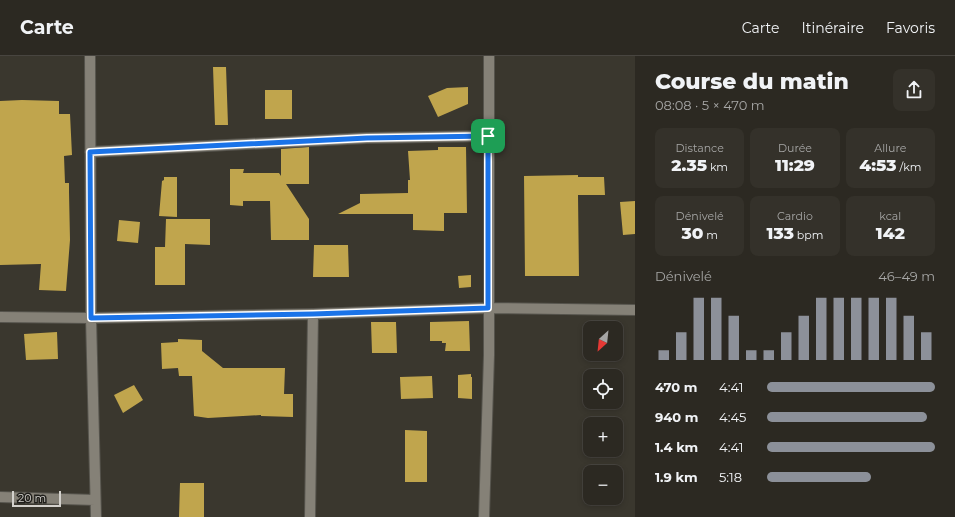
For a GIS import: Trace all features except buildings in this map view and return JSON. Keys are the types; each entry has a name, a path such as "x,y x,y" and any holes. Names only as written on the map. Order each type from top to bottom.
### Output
{"street":[{"path":"90,56 91,318 96,517"},
{"path":"484,517 489,355 489,56"},
{"path":"90,152 367,138 488,136"},
{"path":"0,317 91,318 313,314 488,308 635,310"},
{"path":"310,517 313,314"},
{"path":"0,497 95,500"}],"route":[{"path":"488,136 488,308 313,314 91,318 90,152 367,138 488,136"}]}
